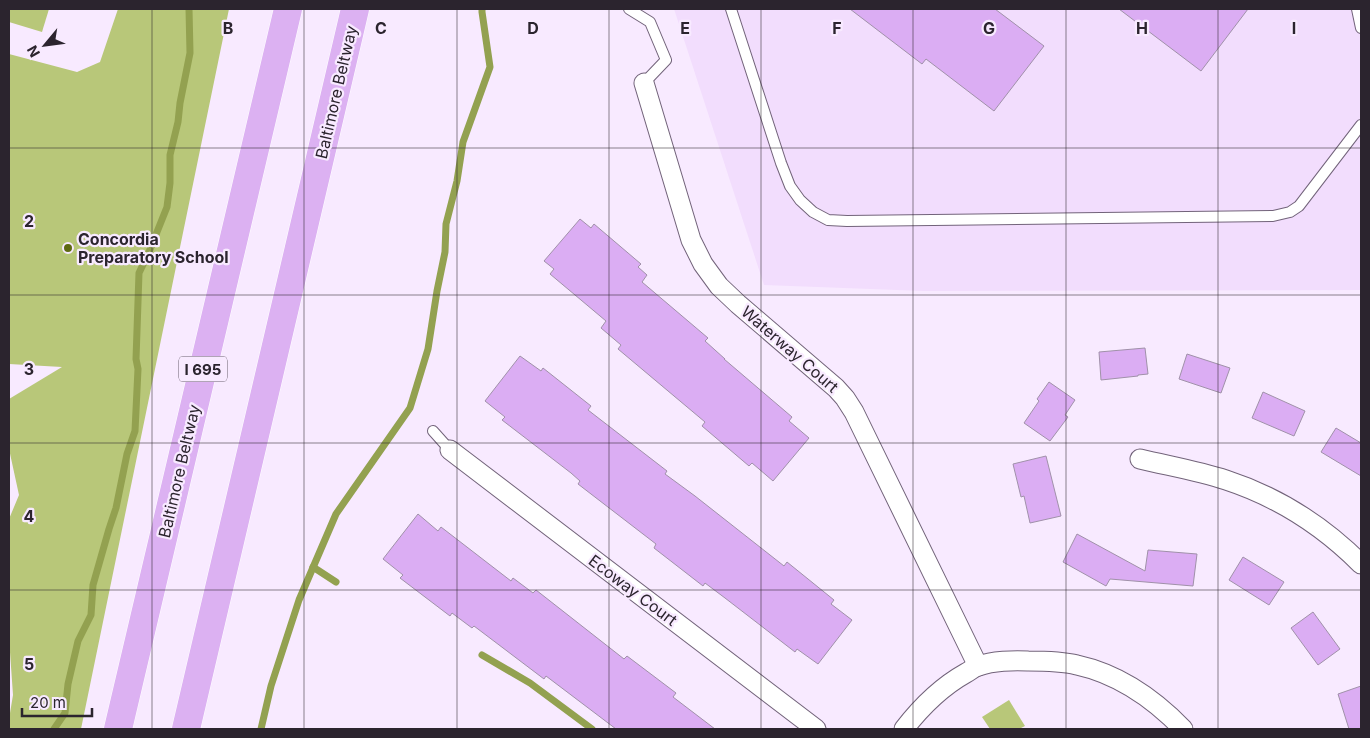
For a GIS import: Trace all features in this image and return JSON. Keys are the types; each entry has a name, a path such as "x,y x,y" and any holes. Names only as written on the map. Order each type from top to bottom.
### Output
{"highway":[{"name":"Baltimore Beltway","path":"118,729 288,9"},
{"name":"Baltimore Beltway","path":"186,729 355,9"}],"street":[{"name":"Waterway Court","path":"644,83 691,240 703,264 719,286 738,304 836,388 845,398 854,412 978,666"},
{"name":"Ecoway Court","path":"450,450 816,729"},
{"path":"1140,458 1225,480 1255,491 1315,524 1342,545 1361,564"},
{"path":"904,729 937,693 958,678 978,666 1013,660 1077,665 1109,675 1144,694 1183,729"}],"lane":[{"path":"629,9 650,22 666,60 644,83"},
{"path":"731,9 790,186 800,200 813,212 828,220 1273,216 1290,212 1299,206 1361,125"},
{"path":"1357,9 1361,28"},
{"path":"433,431 450,450"}],"shaded area":[{"path":"674,9 1361,9 1361,290 924,291 764,285"}],"green space":[{"path":"9,9 49,9 42,32 9,22"},
{"path":"118,9 229,9 81,729 9,729 13,695 9,638 9,519 19,495 9,449 9,399 62,367 9,364 9,54 77,72 100,62"},
{"path":"1009,700 1025,726 1019,729 990,729 982,717"}],"building":[{"path":"850,9 995,9 1044,46 994,111 926,59 922,64"},
{"path":"1119,9 1248,9 1201,71"},
{"path":"580,219 591,228 594,224 641,264 638,267 647,275 642,282 708,338 705,341 792,417 789,421 809,438 773,481 752,463 749,466 702,426 705,422 618,349 621,345 601,328 606,321 550,274 554,269 544,261"},
{"path":"1145,348 1148,374 1101,380 1099,352"},
{"path":"1187,354 1230,368 1221,393 1179,379"},
{"path":"520,356 541,371 543,368 591,406 588,410 667,471 665,474 784,566 787,562 834,600 831,604 852,620 818,664 797,649 795,652 705,583 703,586 654,548 656,544 578,484 580,481 571,473 502,420 505,417 485,401"},
{"path":"1049,382 1075,400 1065,415 1068,417 1050,441 1024,423"},
{"path":"1263,392 1305,411 1294,436 1252,418"},
{"path":"1336,428 1361,443 1361,476 1321,452"},
{"path":"1046,456 1061,516 1030,523 1024,496 1021,497 1013,464"},
{"path":"418,514 438,531 441,527 511,581 513,578 533,593 536,590 624,659 627,656 676,693 673,697 715,729 616,729 546,676 544,679 474,626 472,628 452,613 450,616 400,578 403,575 383,559"},
{"path":"1077,534 1145,571 1148,550 1197,554 1193,586 1110,579 1106,586 1063,562"},
{"path":"1243,557 1284,582 1269,605 1229,580"},
{"path":"1313,612 1340,649 1318,665 1291,628"},
{"path":"1361,686 1361,729 1349,729 1338,694"}],"waterway":[{"path":"54,729 65,713 68,684 78,641 91,615 93,585 116,508 127,454 135,431 139,273 167,207 170,183 170,155 178,122 190,53 189,9"},
{"path":"261,729 271,686 299,600 336,514 410,408 428,349 445,252 446,224 457,181 463,142 490,67 482,9"},
{"path":"313,567 336,582"},
{"path":"482,655 530,683 592,729"}],"place":[{"name":"Concordia Preparatory School","path":"68,248"}]}
